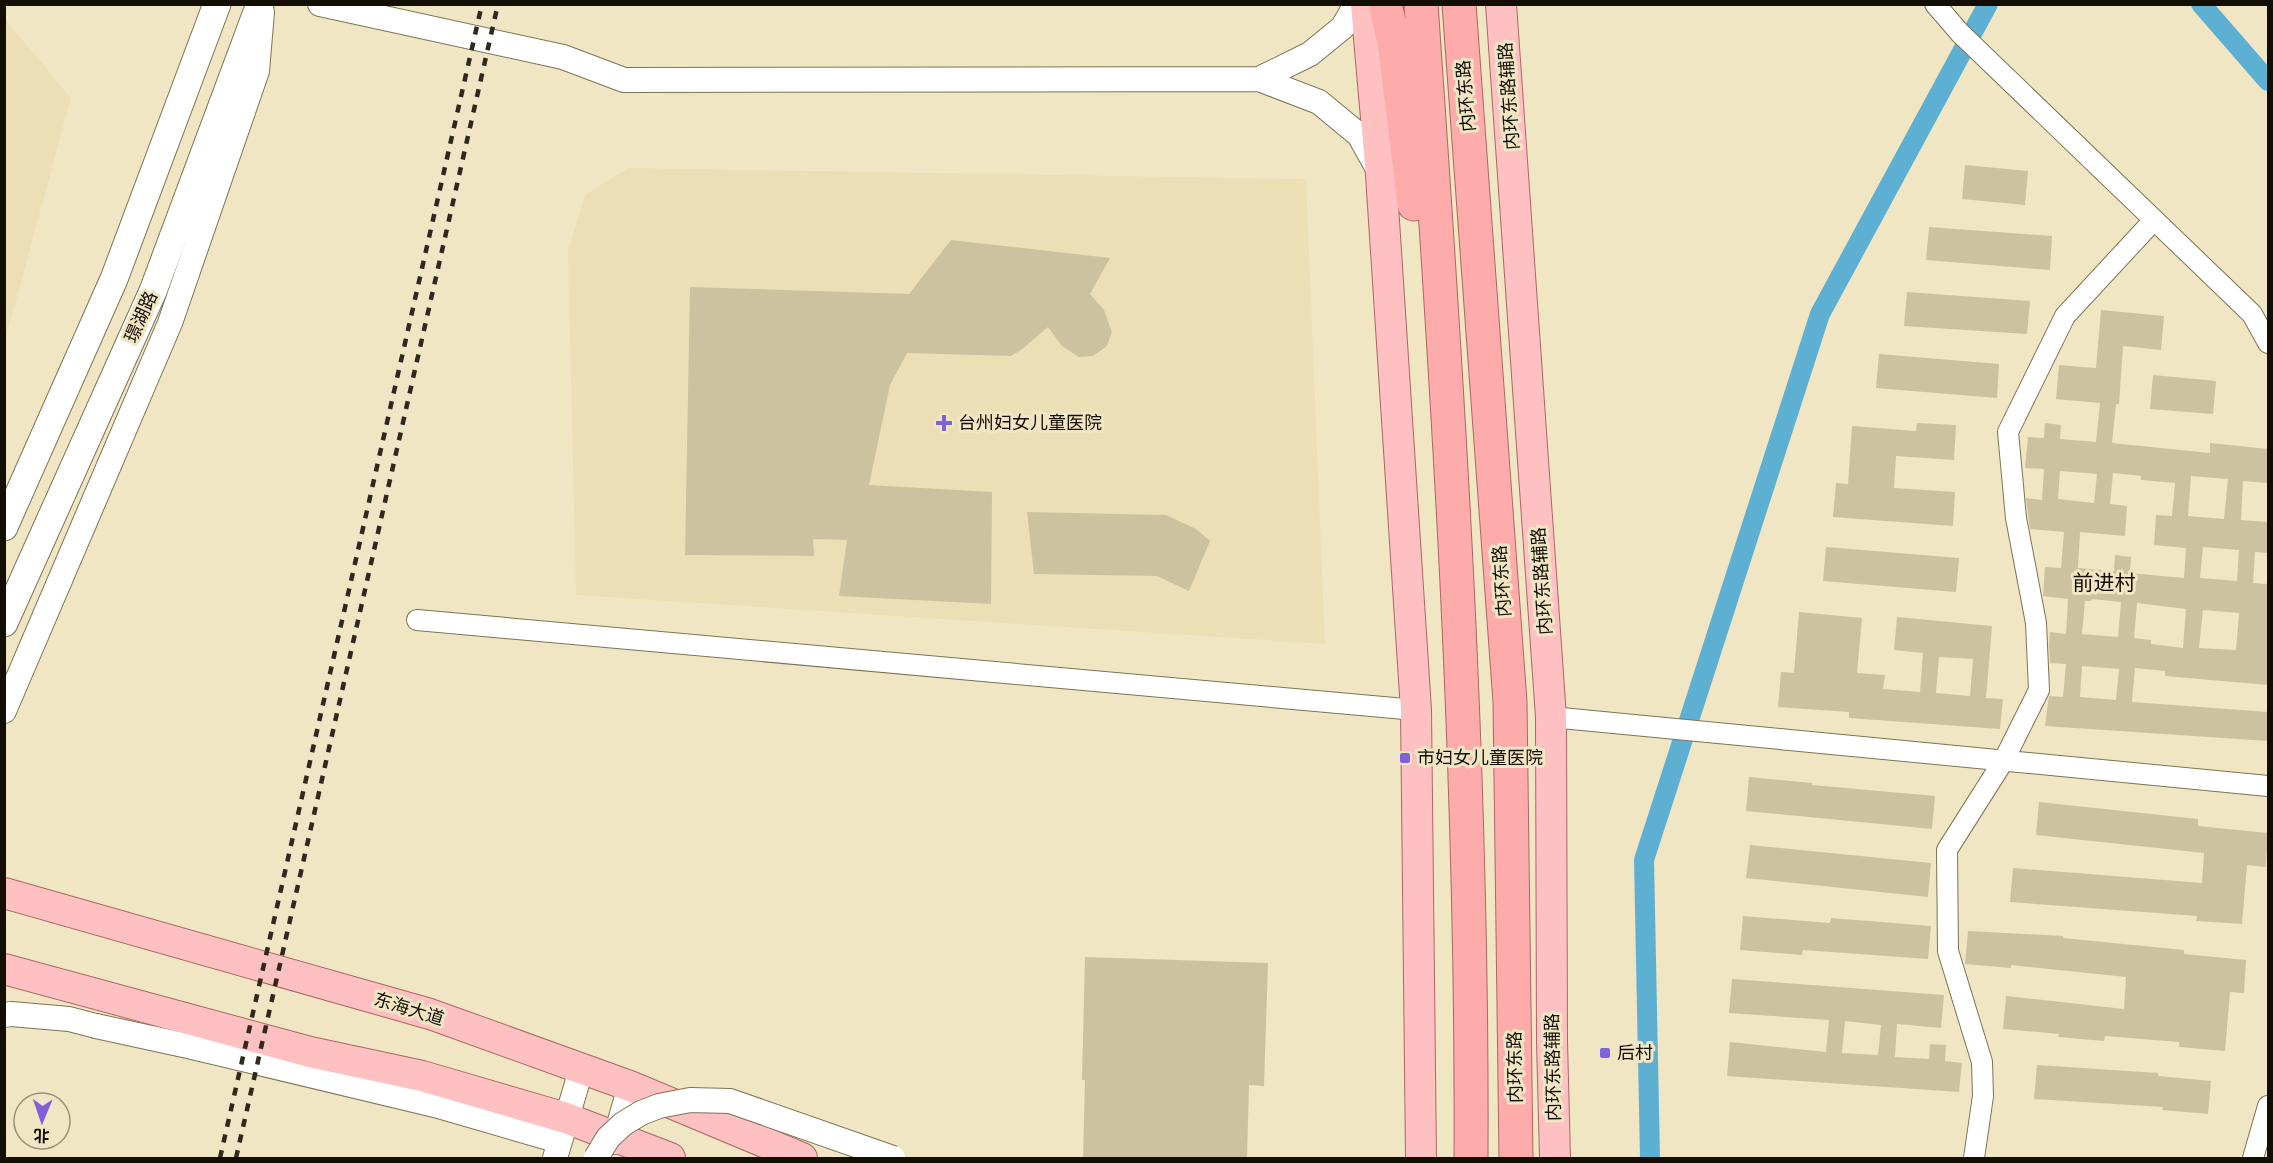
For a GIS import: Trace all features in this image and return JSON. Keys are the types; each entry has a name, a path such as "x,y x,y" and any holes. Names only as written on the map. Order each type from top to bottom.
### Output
{"highway":[{"path":"1386,4 1394,42 1419,238 1444,326"},
{"name":"内环东路","path":"1421,4 1444,326 1463,710 1472,1007 1471,1158"},
{"name":"内环东路","path":"1459,4 1510,702 1516,1158"},
{"path":"1471,159 1478,44 1477,4"},
{"path":"1457,1158 1472,1007"},
{"path":"1515,1083 1522,1158"}],"main road":[{"path":"4,526 114,279 217,4"},
{"name":"璟湖路","path":"4,623 153,291 262,4"},
{"path":"1366,4 1381,175 1416,710 1421,1158"},
{"name":"内环东路辅路","path":"1502,4 1551,717 1552,1041 1555,1158"},
{"name":"东海大道","path":"4,893 430,1014 580,1070 630,1086 801,1158"},
{"path":"4,969 310,1052 422,1076 560,1139 670,1158"}],"street":[{"path":"4,711 170,323 257,71 262,4"},
{"path":"320,4 563,57 624,80 1259,79 1319,102 1359,135 1381,175"},
{"path":"1259,79 1310,54 1343,27 1356,4"},
{"path":"1935,4 1960,33 2154,220 2260,315 2268,343"},
{"path":"1974,1158 1983,1096 1982,1062 1947,951 1947,850 2004,760 2039,690 2036,623 2016,518 2008,432 2065,316 2154,220"},
{"path":"417,620 1416,710"},
{"path":"1551,717 2268,786"},
{"path":"4,1016 11,1014 69,1019 435,1105 560,1139 580,1070"},
{"path":"612,1147 630,1086"},
{"path":"596,1158 608,1138 641,1113 660,1106 690,1100 730,1101 893,1158"},
{"path":"2253,1158 2268,1106"}],"shaded area":[{"path":"5,19 71,98 5,341"},
{"name":"台州妇女儿童医院","path":"628,168 1306,179 1325,644 576,595 568,251 585,195"}],"building":[{"path":"1965,165 2028,171 2025,205 1962,199"},
{"path":"1929,227 2052,236 2050,270 1926,260"},
{"path":"951,240 1110,258 1090,294 1104,310 1112,332 1107,346 1093,356 1079,357 1062,346 1048,327 1011,356 907,353 890,385 869,485 992,492 991,604 839,596 847,540 813,539 814,556 685,555 690,287 909,294"},
{"path":"1907,292 2030,301 2027,334 1904,326"},
{"path":"2101,310 2164,316 2161,350 2123,346 2119,404 2116,404 2112,443 2210,453 2210,443 2268,449 2268,483 2243,481 2241,520 2268,522 2268,553 2255,552 2253,583 2268,584 2268,685 2165,676 2165,671 2135,668 2132,702 2268,712 2268,741 2045,726 2049,696 2063,697 2066,664 2050,663 2049,643 2050,632 2066,634 2068,599 2043,596 2045,567 2061,568 2064,532 2030,529 2026,498 2042,500 2044,469 2025,468 2028,437 2044,438 2045,423 2061,425 2060,439 2096,442 2100,403 2056,399 2059,365 2096,368","holes":["2060,471 2097,474 2094,503 2058,499","2113,473 2141,476 2141,480 2175,483 2172,516 2156,515 2154,545 2186,548 2184,578 2130,573 2131,557 2115,555 2114,571 2078,568 2080,532 2125,536 2127,506 2110,504","2191,476 2228,479 2224,519 2188,516","2203,547 2239,550 2237,581 2200,578","2092,599 2121,602 2118,637 2082,634 2085,601","2137,603 2186,609 2183,648 2151,644 2151,640 2134,638","2203,610 2239,613 2236,650 2199,648","2082,666 2119,669 2116,700 2080,697"]},
{"path":"1879,354 1999,364 1997,398 1876,388"},
{"path":"2153,375 2216,381 2213,414 2150,409"},
{"path":"1917,423 1956,425 1954,460 1896,456 1894,488 1955,492 1953,526 1833,517 1836,483 1848,484 1852,426 1916,431"},
{"path":"1027,512 1166,515 1196,529 1210,541 1189,591 1157,576 1034,574"},
{"path":"1826,547 1959,558 1956,592 1823,581"},
{"path":"1799,612 1862,618 1857,673 1885,675 1883,689 1920,692 1923,653 1894,650 1897,617 1992,626 1986,698 2003,699 2000,729 1849,718 1849,712 1778,707 1781,672 1794,673","holes":["1939,657 1973,659 1970,696 1936,693"]},
{"path":"1749,777 1935,796 1932,829 1746,811"},
{"path":"2039,802 2198,819 2198,826 2268,833 2266,867 2247,865 2242,924 2196,921 2197,916 2010,902 2013,868 2202,883 2204,853 2036,835"},
{"path":"1750,845 1931,863 1928,897 1746,878"},
{"path":"1743,916 1830,923 1831,918 1931,926 1928,959 1803,950 1802,955 1740,950"},
{"path":"1968,931 2063,936 2063,938 2184,950 2184,954 2246,960 2244,993 2230,992 2225,1051 2179,1047 2179,1042 2105,1036 2104,1041 2003,1029 2006,996 2124,1009 2126,977 2011,965 2011,968 1965,964"},
{"path":"1085,957 1268,963 1264,1086 1249,1085 1247,1158 1083,1158"},
{"path":"1732,979 1944,995 1941,1028 1897,1024 1895,1057 1929,1059 1930,1044 1946,1045 1945,1061 1962,1063 1959,1092 1727,1076 1730,1042 1826,1052 1829,1020 1729,1013","holes":["1845,1021 1881,1025 1878,1055 1842,1053"]},
{"path":"2037,1065 2158,1073 2158,1076 2211,1081 2208,1114 2162,1110 2163,1107 2034,1099"}],"waterway":[{"path":"1650,1158 1644,860 1820,314 1988,4"},
{"path":"2201,4 2268,81"}],"railway":[{"path":"220,1158 482,4"},
{"path":"236,1158 498,4"}],"place":[{"name":"台州妇女儿童医院","path":"944,423"},
{"name":"市妇女儿童医院","path":"1405,758"},
{"name":"后村","path":"1605,1053"}],"district":[{"name":"前进村","path":"2104,583"}]}
